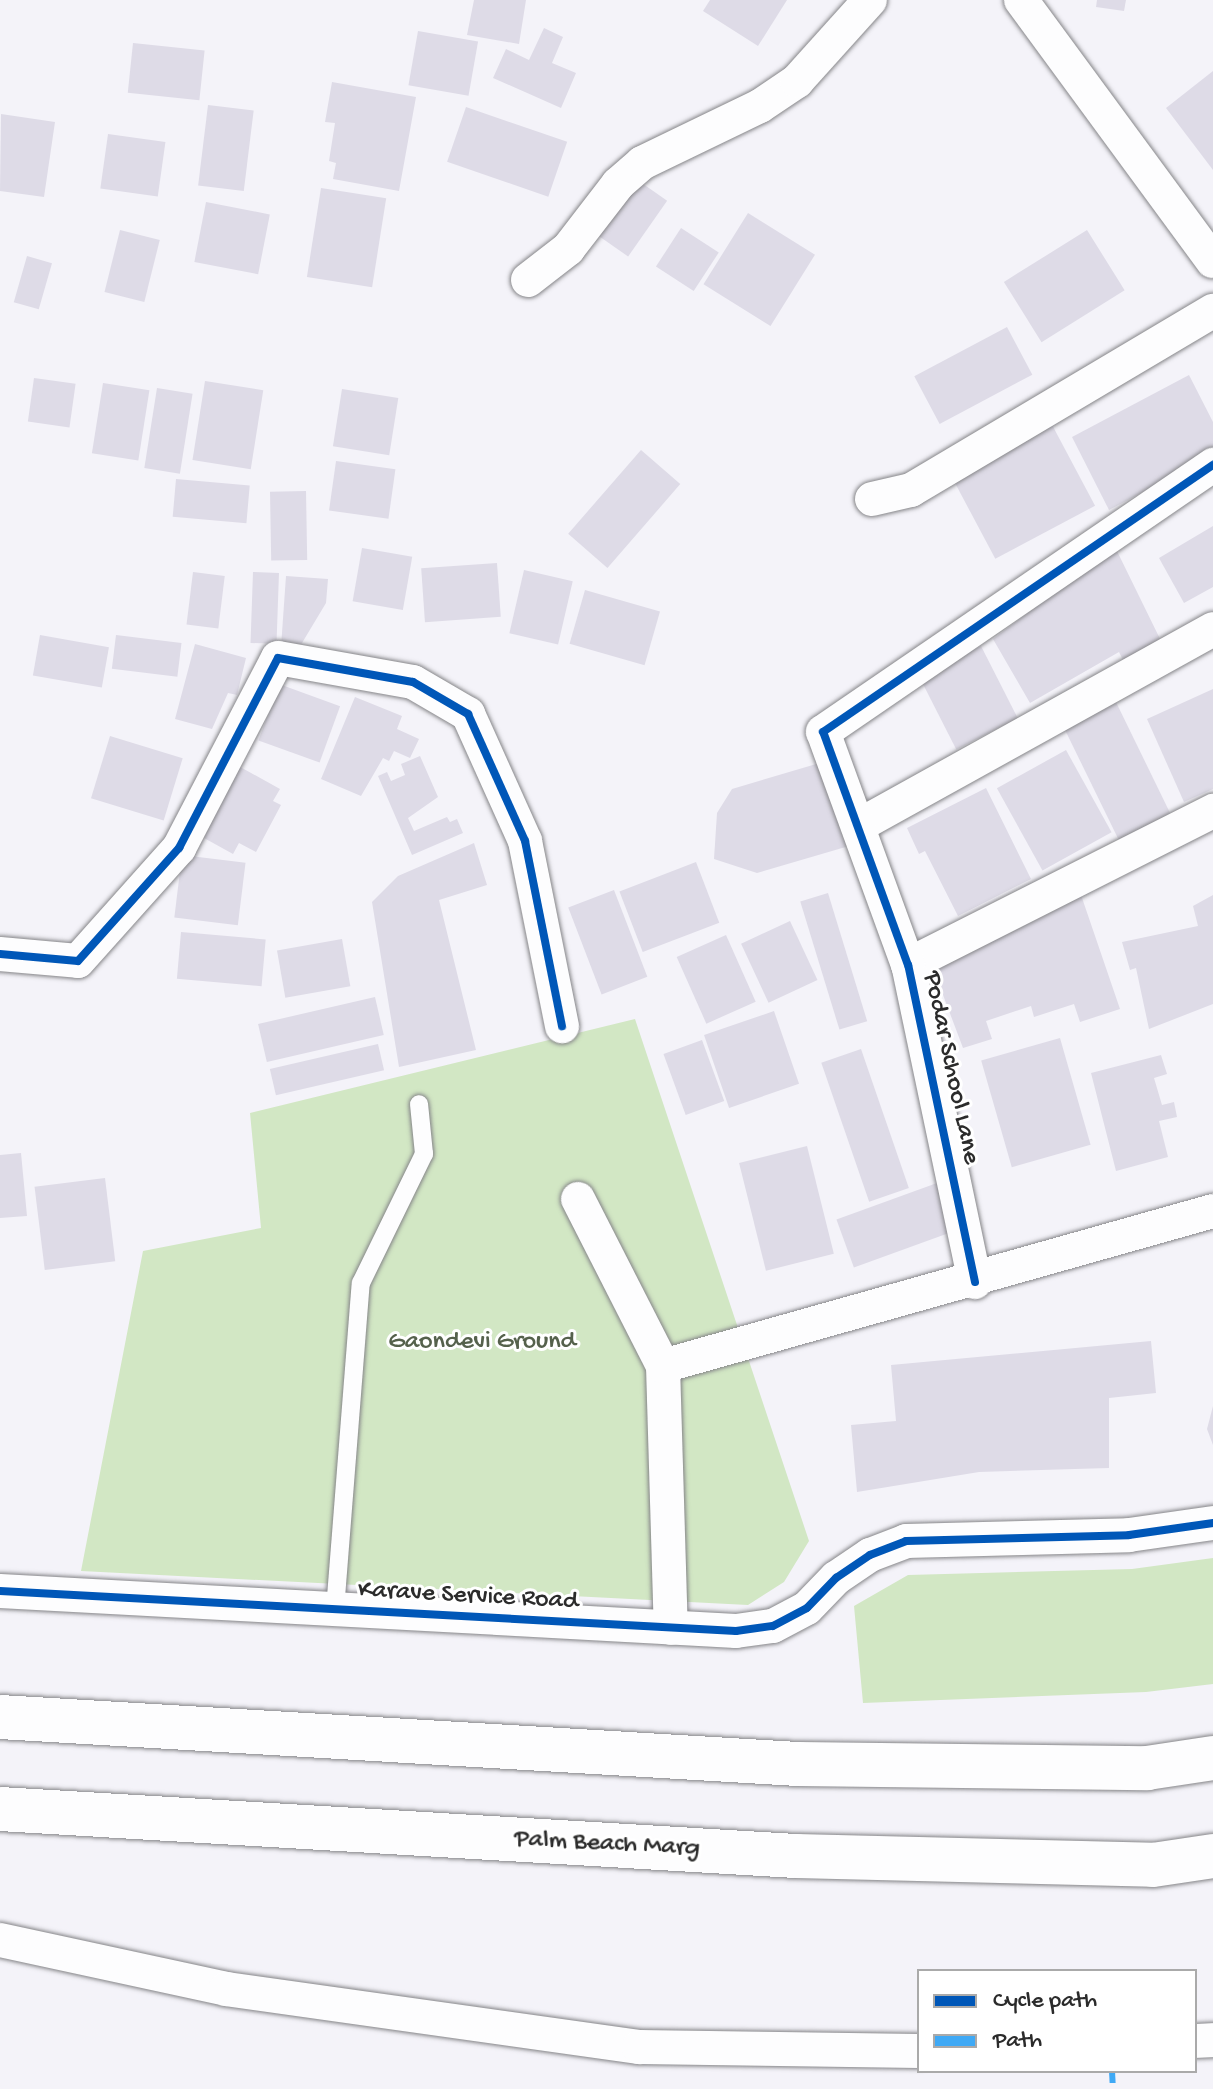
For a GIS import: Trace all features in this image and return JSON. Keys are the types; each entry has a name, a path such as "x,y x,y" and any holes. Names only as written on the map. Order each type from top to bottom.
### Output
{"main road":[{"path":"0,1717 798,1764 1147,1768 1213,1758"},
{"name":"Palm Beach Marg","path":"0,1809 796,1856 1153,1865 1213,1856"}],"street":[{"path":"528,280 568,249 618,184 642,163 760,106 797,81 870,0"},
{"path":"1021,0 1213,261"},
{"path":"872,499 911,490 1213,311"},
{"name":"Podar School Lane","path":"975,1282 908,965 823,732 1213,465"},
{"path":"858,826 1213,629"},
{"path":"0,954 78,961 179,848 278,658 413,682 468,714 525,841 562,1026"},
{"path":"908,965 1213,811"},
{"path":"578,1199 663,1366 671,1628"},
{"path":"663,1366 975,1282 1213,1211"},
{"name":"Karave Service Road","path":"0,1591 736,1631 773,1626 807,1608 836,1578 870,1555 906,1541 1129,1535 1213,1523"},
{"path":"0,1940 226,1989 639,2047 917,2051"}],"lane":[{"path":"335,1610 361,1283 424,1154 419,1104"}],"green space":[{"name":"Gaondevi Ground","path":"635,1019 809,1541 784,1582 748,1605 81,1571 143,1251 261,1228 250,1113"},
{"path":"1213,1558 1213,1684 1146,1692 863,1703 854,1606 908,1575 1132,1569"}],"building":[{"path":"474,0 526,0 519,44 467,35"},
{"path":"710,0 787,0 758,46 703,11"},
{"path":"1097,0 1126,0 1124,11 1096,7"},
{"path":"544,28 563,37 552,63 576,73 561,108 493,78 506,49 529,60"},
{"path":"418,31 478,42 469,96 408,85"},
{"path":"133,43 205,51 199,100 128,93"},
{"path":"1213,71 1213,170 1166,108"},
{"path":"332,82 416,97 399,191 333,179 336,163 329,161 335,123 325,122"},
{"path":"208,105 254,111 244,191 198,185"},
{"path":"466,107 567,142 548,197 447,162"},
{"path":"1,114 55,122 44,197 0,191"},
{"path":"108,134 165,142 158,197 100,188"},
{"path":"636,179 667,201 628,256 597,235"},
{"path":"321,188 386,198 372,287 307,277"},
{"path":"206,202 270,214 258,274 194,262"},
{"path":"748,213 815,255 770,326 703,284"},
{"path":"681,228 719,253 694,291 656,267"},
{"path":"120,230 160,240 144,302 105,292"},
{"path":"1087,230 1125,290 1042,342 1004,282"},
{"path":"27,256 52,263 39,309 14,302"},
{"path":"1007,327 1032,375 940,424 914,376"},
{"path":"1189,375 1213,422 1213,455 1109,510 1072,437"},
{"path":"34,378 76,384 69,427 28,422"},
{"path":"205,381 263,390 251,469 192,460"},
{"path":"103,383 149,390 138,460 92,453"},
{"path":"157,388 193,394 180,474 144,468"},
{"path":"342,389 398,398 389,455 333,446"},
{"path":"1050,421 1095,506 995,559 950,474"},
{"path":"641,450 680,484 607,568 568,534"},
{"path":"336,461 395,469 388,519 329,511"},
{"path":"176,479 250,485 246,523 173,517"},
{"path":"306,491 307,560 271,561 270,492"},
{"path":"1213,526 1213,587 1184,603 1159,558"},
{"path":"1115,547 1163,645 1125,664 1119,652 1030,703 993,639"},
{"path":"362,548 412,557 403,610 353,601"},
{"path":"497,563 501,617 425,622 421,568"},
{"path":"524,570 573,581 558,645 509,633"},
{"path":"193,572 225,576 218,629 187,625"},
{"path":"253,572 279,573 277,644 251,643"},
{"path":"286,576 328,579 326,603 299,648 281,647"},
{"path":"585,590 660,611 645,665 570,644"},
{"path":"40,635 109,647 102,688 33,675"},
{"path":"116,635 182,643 177,677 112,669"},
{"path":"195,644 246,658 237,695 228,693 212,729 175,719"},
{"path":"981,646 1018,718 956,749 920,677"},
{"path":"279,684 340,706 320,763 258,740"},
{"path":"1213,689 1213,789 1184,802 1147,719"},
{"path":"355,697 402,716 397,729 419,739 410,758 394,751 389,761 383,758 361,796 321,779"},
{"path":"1114,698 1175,823 1123,848 1062,723"},
{"path":"110,736 183,758 164,820 91,798"},
{"path":"1066,750 1112,832 1042,871 997,788"},
{"path":"420,756 438,797 408,818 414,831 447,817 450,822 457,819 463,833 412,855 378,776 387,772 391,781 405,775 401,764"},
{"path":"823,762 849,846 757,873 714,859 717,813 732,789"},
{"path":"233,763 280,789 273,801 281,805 256,852 239,843 233,854 195,833"},
{"path":"986,788 1031,879 958,916 925,851 919,854 907,828"},
{"path":"474,843 487,885 439,900 476,1050 399,1067 372,902 398,876"},
{"path":"182,855 246,863 238,925 174,918"},
{"path":"696,862 719,923 643,952 619,891"},
{"path":"614,890 647,977 602,994 568,908"},
{"path":"1080,892 1120,1009 1080,1022 1074,1004 1034,1017 1031,1006 986,1021 992,1039 963,1048 934,971"},
{"path":"828,893 867,1021 839,1030 800,901"},
{"path":"1213,895 1213,1004 1149,1029 1136,968 1130,970 1122,942 1198,926 1193,906"},
{"path":"790,921 817,980 769,1003 741,944"},
{"path":"181,932 266,939 262,986 177,979"},
{"path":"726,935 756,1002 706,1024 677,957"},
{"path":"342,939 350,986 285,998 277,950"},
{"path":"375,997 384,1035 267,1062 258,1024"},
{"path":"774,1011 799,1084 729,1108 704,1035"},
{"path":"1060,1038 1091,1145 1012,1167 981,1061"},
{"path":"702,1040 724,1101 686,1115 663,1054"},
{"path":"378,1044 384,1070 276,1095 270,1069"},
{"path":"861,1049 909,1188 869,1202 821,1063"},
{"path":"1161,1055 1167,1074 1154,1078 1162,1105 1174,1102 1177,1117 1159,1121 1168,1157 1116,1171 1091,1073"},
{"path":"807,1146 834,1254 766,1271 739,1163"},
{"path":"21,1153 27,1216 0,1218 0,1155"},
{"path":"105,1178 115,1261 45,1270 35,1187"},
{"path":"937,1183 954,1231 854,1268 836,1220"},
{"path":"1151,1341 1156,1393 1109,1398 1109,1468 979,1472 857,1492 851,1425 896,1421 891,1365"},
{"path":"1213,1406 1213,1445 1207,1429"}],"marked path":[{"path":"1112,2073 1113,2089"}],"cycle path":[{"path":"975,1282 908,965 823,732 1213,465"},
{"path":"0,954 78,961 179,848 278,658 413,682 468,714 525,841 562,1026"},
{"path":"0,1591 736,1631 773,1626 807,1608 836,1578 870,1555 906,1541 1129,1535 1213,1523"}]}
